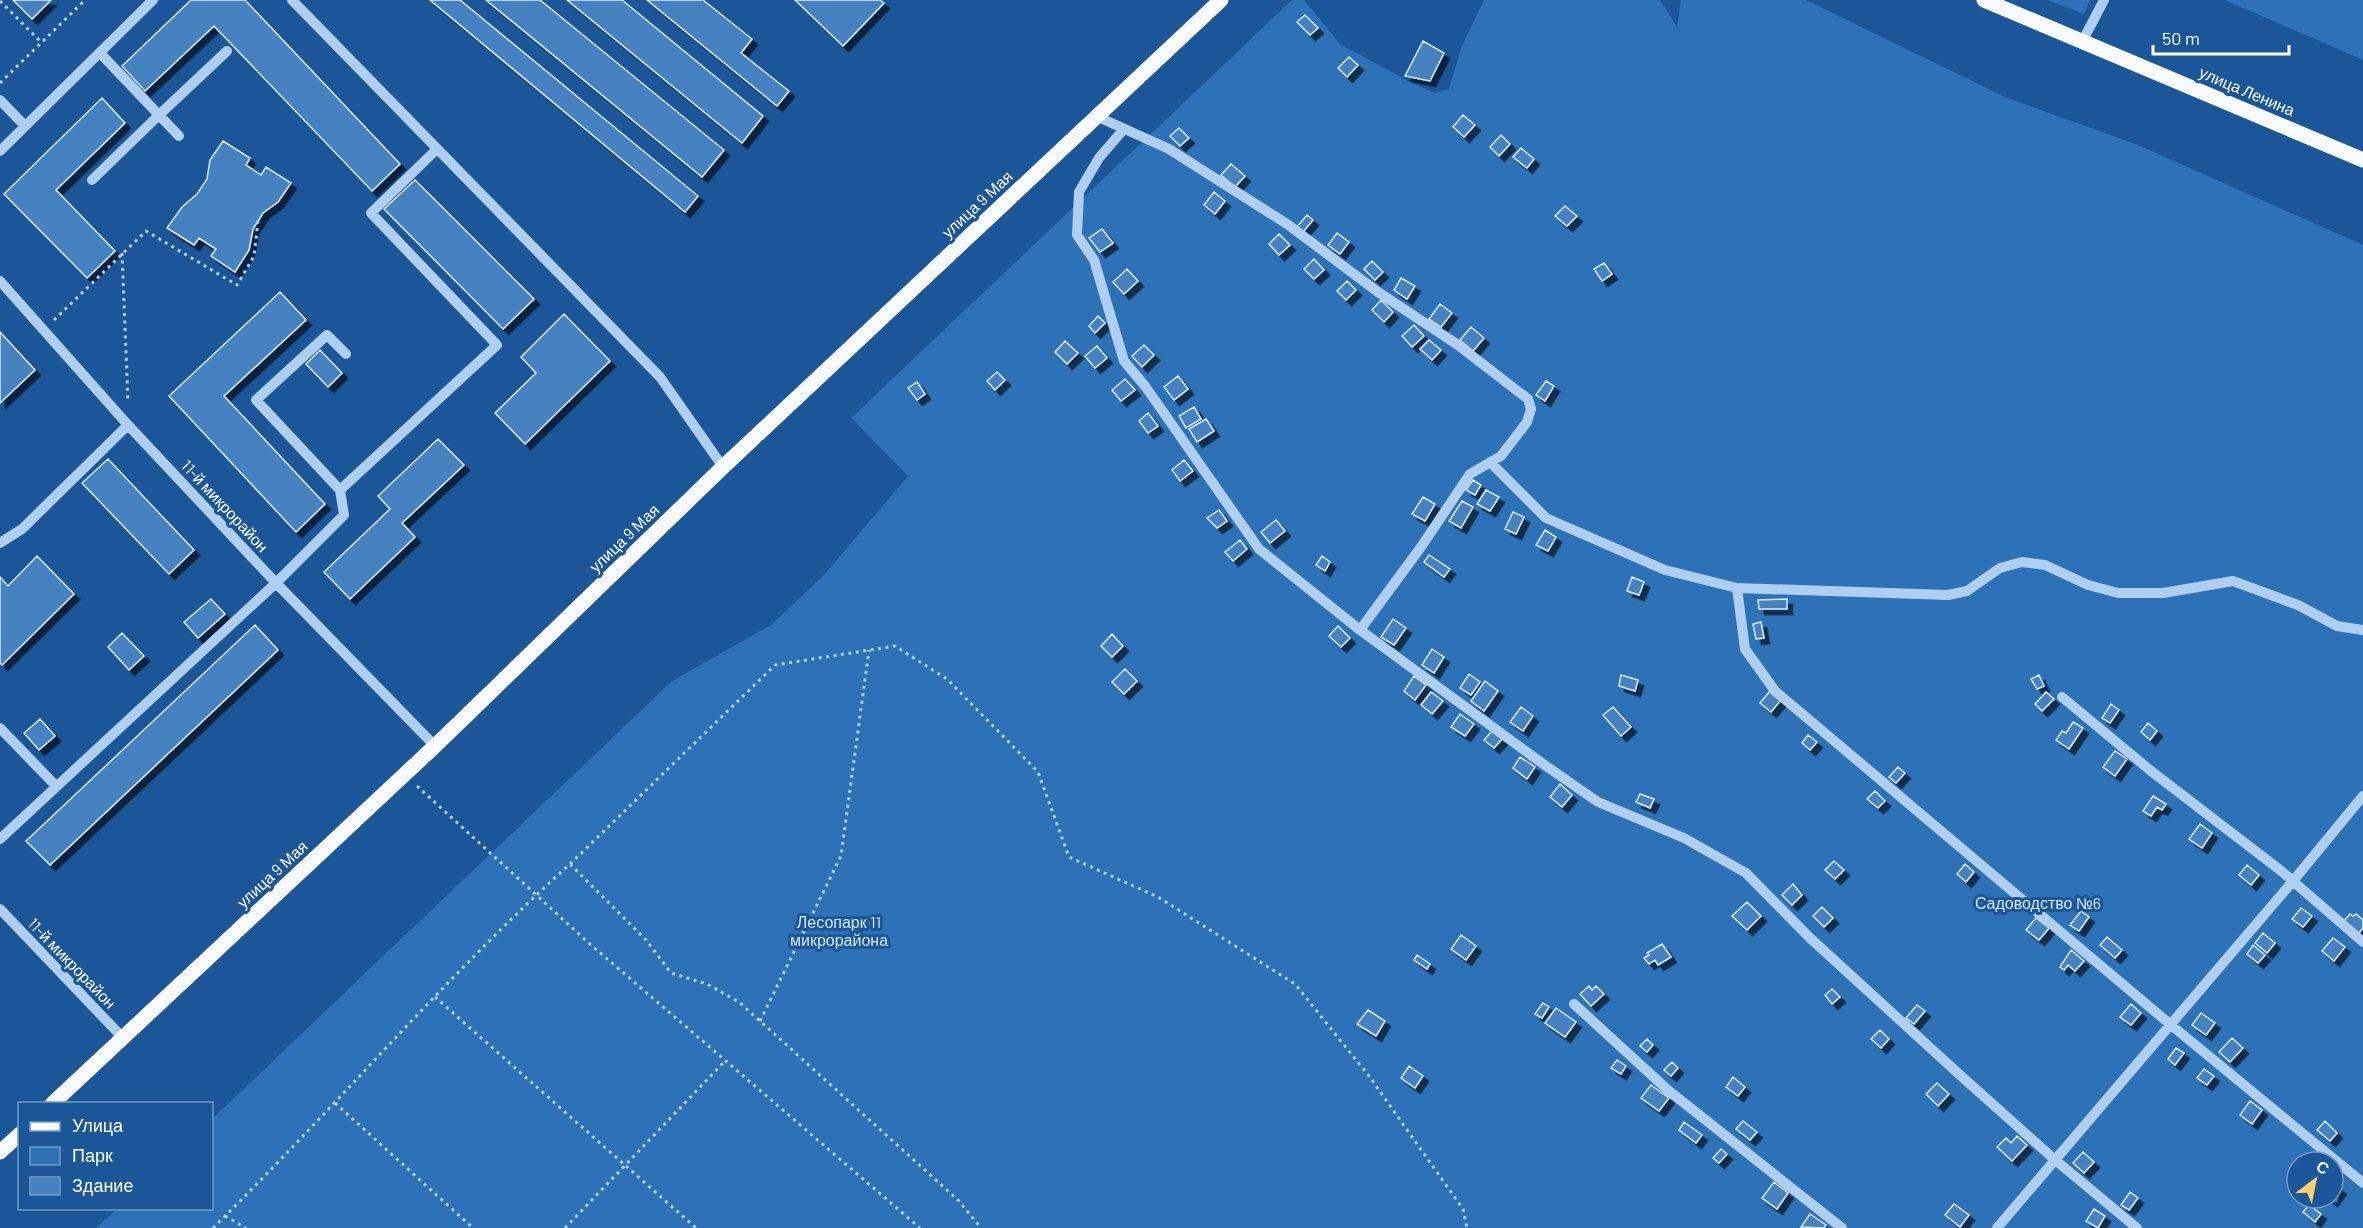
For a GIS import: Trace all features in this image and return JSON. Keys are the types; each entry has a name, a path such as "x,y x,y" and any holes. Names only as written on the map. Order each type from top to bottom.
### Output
{"main road":[{"name":"улица 9 Мая","path":"54,1102 435,746 723,467 1221,0"},
{"name":"улица Ленина","path":"1984,0 2363,160"},
{"path":"0,1152 18,1136"}],"street":[{"path":"0,151 153,0"},
{"path":"292,0 660,377 723,467"},
{"path":"2082,42 2104,0"},
{"path":"92,180 227,51"},
{"path":"100,53 179,136"},
{"path":"0,100 25,126"},
{"path":"1096,116 1122,130 1170,149 1287,224 1378,292 1458,345 1528,399 1532,409 1527,422 1501,456 1470,474 1421,547 1360,630"},
{"path":"1122,130 1099,158 1079,192 1077,235 1094,260 1124,360 1145,386 1259,549 1360,630 1598,802 1684,838 1746,873 1810,938 2054,1160 2137,1228"},
{"path":"340,490 497,345 371,213 437,149"},
{"name":"11-й микрорайон","path":"0,281 129,425 276,583 435,746"},
{"path":"0,838 276,583 344,515 340,490 256,400 327,335 346,354"},
{"path":"0,543 22,529 129,425"},
{"path":"1490,462 1546,518 1665,570 1737,588 1948,595 1967,591 2000,568 2022,562 2045,565 2088,585 2118,593 2163,593 2233,581 2298,605 2337,626 2363,630"},
{"path":"1737,588 1745,649 1775,691 2171,1025 2363,1183"},
{"path":"2062,697 2151,771 2293,881 2363,942"},
{"path":"0,728 56,786"},
{"path":"1997,1228 2363,796"},
{"name":"11-й микрорайон","path":"0,909 123,1038"},
{"path":"1574,1004 1669,1092 1842,1228"}],"path":[{"path":"0,83 85,0"},
{"path":"0,1 41,43"},
{"path":"44,330 146,231 237,285 254,256 258,221"},
{"path":"122,253 129,425"},
{"path":"213,1228 536,895 775,664 895,646 947,679 1038,772 1069,857 1158,897 1295,984 1369,1076 1463,1209 1467,1228"},
{"path":"760,1021 841,856 869,650"},
{"path":"404,774 536,895 920,1228"},
{"path":"570,864 646,940 671,973 715,989 739,1002 958,1200 981,1228"},
{"path":"435,997 696,1228"},
{"path":"565,1228 725,1061"},
{"path":"335,1103 473,1228"},
{"path":"225,1216 246,1228"}],"green space":[{"path":"1292,0 1304,0 1340,44 1435,93 1449,89 1461,48 1484,0 1660,0 1677,27 1681,0 1806,0 2005,97 2138,145 2363,245 2363,1228 96,1228 116,1210 213,1210 213,1118 672,681 771,625 824,575 908,476 851,418"},
{"path":"2048,0 2090,0 2084,14"},
{"path":"2225,0 2363,0 2363,60"}],"building":[{"path":"13,0 51,0 32,19"},
{"path":"191,0 245,0 400,164 372,191 214,26 145,91 122,66"},
{"path":"430,0 460,0 698,196 685,212"},
{"path":"486,0 540,0 724,150 702,177"},
{"path":"567,0 622,0 763,116 742,143"},
{"path":"647,0 703,0 752,39 741,53 789,91 777,106"},
{"path":"795,0 880,0 884,3 843,46"},
{"path":"1305,15 1318,28 1310,35 1297,22"},
{"path":"1423,41 1444,53 1430,81 1405,76"},
{"path":"1349,57 1358,65 1347,77 1338,68"},
{"path":"102,98 125,123 56,190 115,251 87,278 4,194"},
{"path":"1463,115 1475,125 1464,137 1453,127"},
{"path":"1179,128 1189,138 1180,146 1170,136"},
{"path":"1501,135 1510,144 1499,156 1490,147"},
{"path":"223,141 250,158 246,165 261,175 266,167 291,183 278,202 263,213 253,229 249,250 235,272 211,256 216,249 199,238 194,245 167,228 207,179 210,160"},
{"path":"1521,148 1534,159 1527,168 1513,157"},
{"path":"1231,164 1245,176 1235,187 1221,175"},
{"path":"415,180 534,299 503,329 384,209"},
{"path":"1214,192 1225,201 1215,214 1204,205"},
{"path":"1565,206 1577,216 1567,226 1555,216"},
{"path":"1307,215 1313,220 1303,232 1297,227"},
{"path":"1102,229 1113,243 1100,252 1089,238"},
{"path":"1337,233 1349,242 1340,254 1328,245"},
{"path":"1279,234 1290,245 1279,255 1269,244"},
{"path":"1314,259 1324,270 1314,279 1304,269"},
{"path":"1372,261 1383,272 1375,280 1364,269"},
{"path":"1604,263 1612,274 1602,281 1594,269"},
{"path":"1127,269 1138,281 1124,294 1113,282"},
{"path":"1401,278 1415,286 1407,299 1394,290"},
{"path":"1347,281 1356,290 1346,300 1337,291"},
{"path":"280,292 306,320 224,396 325,504 296,532 169,396"},
{"path":"1381,300 1393,312 1384,322 1372,310"},
{"path":"1440,304 1452,313 1441,327 1429,319"},
{"path":"564,314 610,361 525,444 495,413 536,373 521,357"},
{"path":"1098,316 1105,323 1095,333 1089,326"},
{"path":"1414,325 1424,336 1412,347 1402,336"},
{"path":"1471,327 1484,338 1473,351 1460,340"},
{"path":"0,332 35,370 0,403"},
{"path":"1429,340 1441,350 1432,360 1420,349"},
{"path":"1065,341 1078,353 1067,364 1055,352"},
{"path":"1144,345 1154,355 1142,367 1132,356"},
{"path":"1097,346 1107,358 1095,368 1085,356"},
{"path":"320,350 342,373 328,387 306,364"},
{"path":"997,372 1005,380 995,390 987,381"},
{"path":"1178,376 1188,389 1174,400 1164,387"},
{"path":"1125,379 1135,390 1121,401 1112,390"},
{"path":"1546,381 1554,386 1545,401 1536,395"},
{"path":"917,382 925,394 917,400 908,388"},
{"path":"1194,407 1201,419 1186,428 1179,416"},
{"path":"1148,413 1158,426 1148,433 1139,421"},
{"path":"1206,419 1214,431 1197,442 1189,429"},
{"path":"438,439 464,465 402,523 415,537 350,599 324,572 390,509 378,496"},
{"path":"108,459 194,550 169,574 82,483"},
{"path":"1184,460 1193,471 1180,481 1172,470"},
{"path":"1473,480 1481,485 1475,495 1466,490"},
{"path":"1486,490 1499,497 1490,511 1477,504"},
{"path":"1423,497 1435,504 1425,521 1412,514"},
{"path":"1462,501 1473,507 1461,528 1449,521"},
{"path":"1219,510 1227,521 1217,528 1207,518"},
{"path":"1513,512 1524,517 1516,534 1505,529"},
{"path":"1276,520 1285,531 1270,543 1261,532"},
{"path":"1545,530 1556,537 1548,551 1536,545"},
{"path":"1240,540 1247,549 1233,561 1225,552"},
{"path":"1429,555 1450,569 1444,577 1424,562"},
{"path":"37,556 74,594 2,665 0,663 0,577 8,586"},
{"path":"1322,556 1330,562 1325,571 1316,565"},
{"path":"1632,577 1644,582 1639,595 1627,591"},
{"path":"211,599 225,614 198,638 184,622"},
{"path":"1787,599 1787,609 1759,609 1758,600"},
{"path":"1393,619 1406,628 1394,645 1381,637"},
{"path":"1761,622 1764,638 1756,639 1753,624"},
{"path":"255,625 278,650 50,865 26,841"},
{"path":"1338,626 1350,638 1341,647 1329,636"},
{"path":"122,633 144,656 129,670 108,647"},
{"path":"1112,634 1123,646 1112,657 1101,646"},
{"path":"1432,649 1444,657 1434,673 1422,665"},
{"path":"1125,669 1137,681 1124,694 1112,682"},
{"path":"1469,674 1480,682 1471,695 1460,688"},
{"path":"1621,675 1638,680 1635,691 1619,686"},
{"path":"2039,675 2044,686 2037,689 2031,679"},
{"path":"1414,676 1426,685 1415,700 1404,691"},
{"path":"1485,681 1498,691 1484,711 1471,701"},
{"path":"1770,691 1781,700 1771,712 1760,703"},
{"path":"1431,692 1443,701 1432,714 1421,705"},
{"path":"2046,692 2054,699 2042,711 2035,704"},
{"path":"2111,704 2119,710 2110,723 2102,718"},
{"path":"1521,707 1533,716 1523,731 1510,722"},
{"path":"1613,707 1631,727 1621,736 1603,715"},
{"path":"1460,714 1474,724 1465,736 1451,727"},
{"path":"40,719 55,736 39,750 24,733"},
{"path":"2073,722 2083,728 2069,749 2056,740 2062,731 2066,733"},
{"path":"2148,723 2157,731 2150,740 2141,732"},
{"path":"1492,731 1502,739 1494,748 1484,740"},
{"path":"1808,735 1817,742 1810,750 1802,743"},
{"path":"2115,751 2127,759 2115,776 2103,767"},
{"path":"1520,757 1535,767 1527,779 1513,768"},
{"path":"1898,767 1905,773 1896,783 1889,777"},
{"path":"1560,784 1572,795 1562,807 1550,797"},
{"path":"1875,791 1885,801 1878,808 1867,799"},
{"path":"1640,794 1654,799 1650,808 1636,802"},
{"path":"2153,796 2166,804 2162,810 2157,807 2151,816 2143,811"},
{"path":"2200,824 2212,833 2202,848 2189,839"},
{"path":"1834,861 1844,870 1835,879 1825,870"},
{"path":"1965,864 1974,872 1966,882 1957,874"},
{"path":"2247,865 2259,875 2251,885 2239,875"},
{"path":"1793,884 1802,895 1792,905 1782,895"},
{"path":"1747,902 1761,916 1747,930 1732,916"},
{"path":"1822,907 1833,918 1824,927 1813,916"},
{"path":"2301,908 2312,916 2303,927 2292,919"},
{"path":"2081,911 2089,917 2079,931 2070,925"},
{"path":"2350,914 2353,916 2356,914 2363,920 2363,928 2358,934 2344,921"},
{"path":"2036,918 2049,928 2039,940 2026,930"},
{"path":"2263,933 2275,943 2267,953 2255,943"},
{"path":"1461,935 1476,946 1466,960 1451,949"},
{"path":"2107,937 2122,950 2115,958 2100,945"},
{"path":"2333,938 2345,947 2334,961 2322,951"},
{"path":"1662,944 1671,957 1658,965 1655,960 1649,964 1644,958 1649,955 1647,953"},
{"path":"2253,945 2265,955 2258,963 2247,954"},
{"path":"2071,950 2084,961 2075,971 2068,965 2064,970 2060,967"},
{"path":"1417,955 1430,964 1427,969 1414,960"},
{"path":"1589,986 1592,990 1596,986 1604,994 1591,1006 1580,994"},
{"path":"1832,989 1840,997 1832,1004 1825,995"},
{"path":"1543,1003 1549,1007 1542,1018 1535,1014"},
{"path":"2131,1004 2141,1013 2131,1025 2120,1017"},
{"path":"1917,1005 1925,1011 1914,1024 1906,1018"},
{"path":"1556,1008 1576,1022 1565,1037 1545,1023"},
{"path":"1368,1010 1385,1021 1376,1036 1357,1024"},
{"path":"2201,1013 2215,1023 2206,1035 2192,1025"},
{"path":"1880,1030 1889,1039 1881,1048 1871,1039"},
{"path":"2232,1038 2243,1048 2230,1062 2219,1052"},
{"path":"1647,1039 1653,1045 1647,1052 1640,1046"},
{"path":"2176,1048 2184,1053 2175,1065 2168,1059"},
{"path":"1617,1060 1626,1066 1621,1074 1611,1068"},
{"path":"1672,1062 1678,1068 1671,1076 1664,1070"},
{"path":"1409,1066 1423,1076 1415,1088 1401,1078"},
{"path":"2204,1069 2214,1076 2207,1085 2197,1078"},
{"path":"1733,1077 1745,1087 1738,1096 1726,1087"},
{"path":"1937,1083 1949,1094 1938,1106 1926,1094"},
{"path":"1651,1085 1669,1098 1659,1111 1641,1098"},
{"path":"2250,1101 2262,1110 2252,1124 2240,1115"},
{"path":"1743,1121 1757,1132 1750,1140 1736,1129"},
{"path":"2325,1121 2337,1133 2330,1141 2317,1130"},
{"path":"1684,1122 1702,1135 1696,1143 1679,1130"},
{"path":"2017,1136 2027,1145 2012,1161 1997,1147 2006,1138 2011,1143"},
{"path":"1721,1149 1727,1154 1719,1163 1713,1158"},
{"path":"2083,1152 2094,1162 2084,1173 2073,1163"},
{"path":"1774,1182 1788,1193 1777,1209 1762,1198"},
{"path":"2130,1192 2138,1198 2129,1210 2121,1205"},
{"path":"1954,1204 1969,1215 1960,1227 1945,1215"},
{"path":"2094,1209 2105,1216 2098,1228 2086,1221"},
{"path":"2316,1210 2321,1214 2315,1222 2303,1212"},
{"path":"1810,1214 1826,1225 1824,1228 1801,1227"}],"park label":[{"name":"Садоводство №6","path":"2038,903"},
{"name":"Лесопарк 11 микрорайона","path":"839,931"}]}
